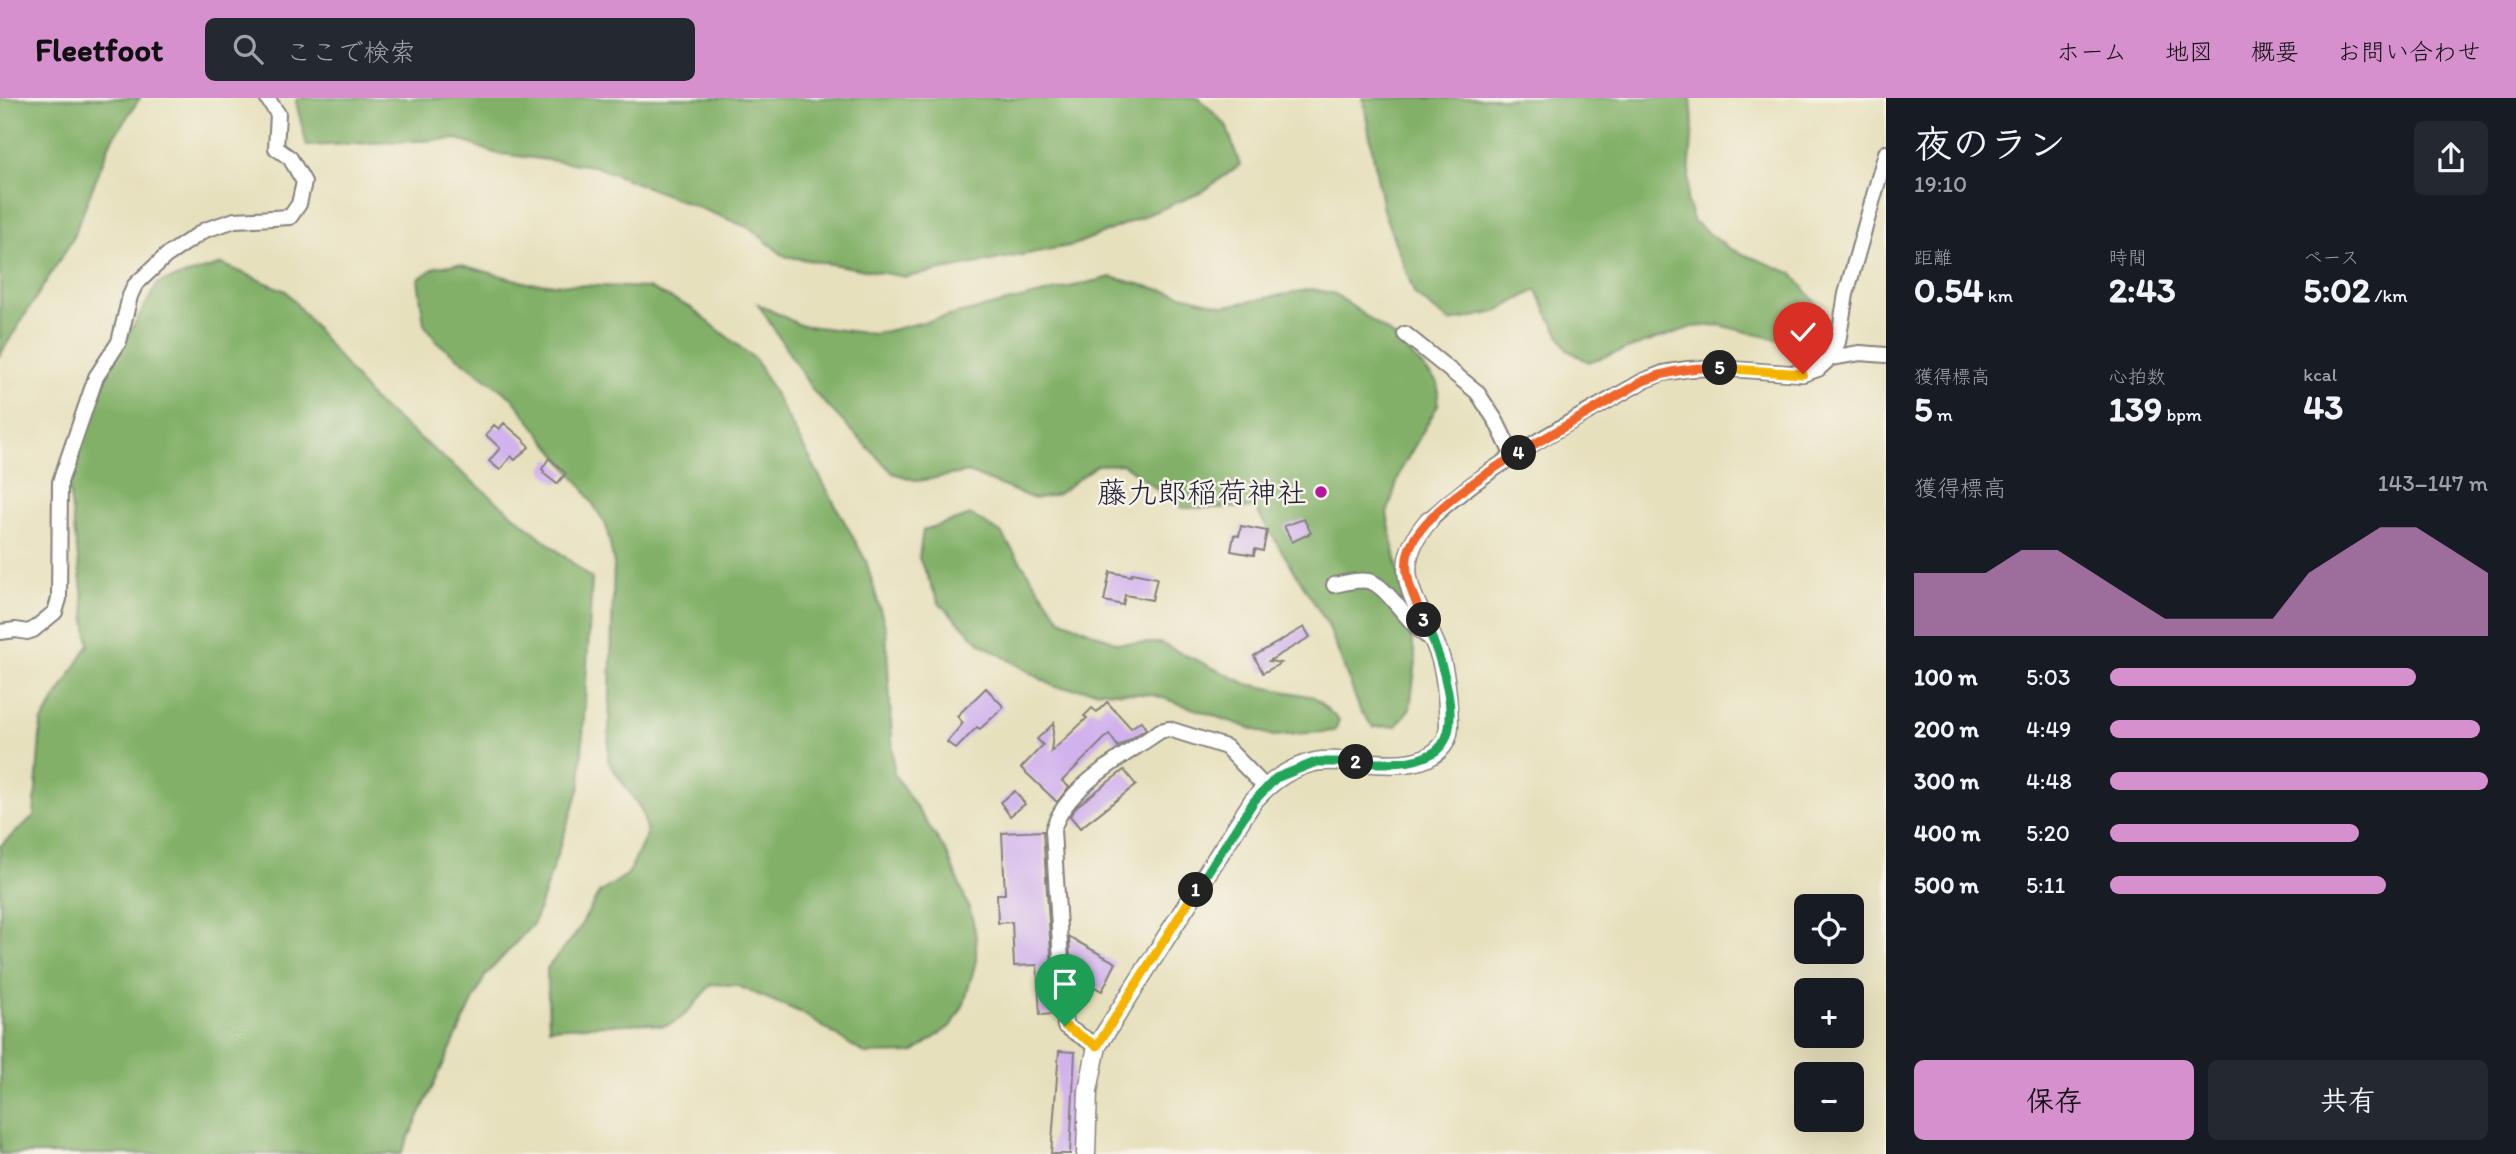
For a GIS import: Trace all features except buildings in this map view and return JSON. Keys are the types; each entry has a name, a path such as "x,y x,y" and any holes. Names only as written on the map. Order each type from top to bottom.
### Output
{"street":[{"path":"0,632 33,631 55,612 59,599 60,482 96,377 119,342 135,285 166,256 205,230 235,220 290,217 299,204 304,182 290,158 276,148 278,114 267,98"},
{"path":"1086,1154 1088,1091 1097,1046 1112,1019 1265,787 1276,778 1316,762 1413,761 1433,754 1444,744 1450,731 1448,699 1439,653 1420,612 1406,571 1408,553 1415,536 1454,496 1514,456 1643,381 1663,373 1688,369 1716,368 1803,374 1818,369 1830,358 1839,342 1846,294 1886,153"},
{"path":"1405,334 1477,392 1514,456"},
{"path":"1830,358 1860,354 1886,355"},
{"path":"1334,585 1370,581 1381,587 1413,626 1434,640"},
{"path":"1097,1046 1065,1026 1053,830 1057,816 1080,788 1160,731 1169,729 1226,747 1265,787"}],"green space":[{"path":"0,98 140,98 111,141 72,240 0,355"},
{"path":"297,98 1199,98 1226,125 1240,165 1200,193 1074,245 906,277 784,256 750,228 594,166 494,153 458,139 307,146"},
{"path":"1363,98 1691,98 1693,125 1687,202 1694,222 1730,249 1792,273 1819,307 1815,329 1799,345 1719,325 1692,327 1589,362 1567,350 1536,290 1496,312 1450,322 1415,295 1383,210"},
{"path":"222,264 286,291 373,400 592,579 580,787 534,923 485,976 401,1154 0,1154 0,846 34,816 41,723 89,644 67,473 112,363 158,283"},
{"path":"458,264 528,283 649,288 690,307 756,360 866,561 886,630 894,774 947,853 972,916 976,961 964,1004 952,1025 913,1053 865,1054 800,1012 735,985 711,984 684,1016 667,1025 648,1023 549,1028 547,968 576,934 599,893 628,874 647,834 642,811 608,761 614,563 606,525 583,488 512,398 437,342 424,324 418,279 436,267"},
{"path":"1111,277 1225,306 1312,289 1335,294 1392,335 1438,383 1438,405 1401,470 1387,514 1416,661 1410,708 1396,726 1373,727 1360,710 1328,625 1255,508 1182,508 1123,464 1097,465 1058,494 1034,499 968,472 918,481 893,473 813,391 758,304 800,325 874,334"},
{"path":"971,515 1001,533 1060,619 1117,643 1160,643 1247,684 1314,697 1339,720 1335,731 1273,736 1154,695 1055,687 980,643 939,603 919,558 923,530"}],"place":[{"name":"藤九郎稲荷神社","path":"1321,492"}],"route":[{"path":"1065,1026 1097,1046 1254,801 1276,778 1316,762 1413,761 1433,754 1444,744 1450,731 1448,699 1439,653 1420,612 1406,571 1408,553 1415,536 1454,496 1514,456 1643,381 1663,373 1716,368 1803,374"}]}
